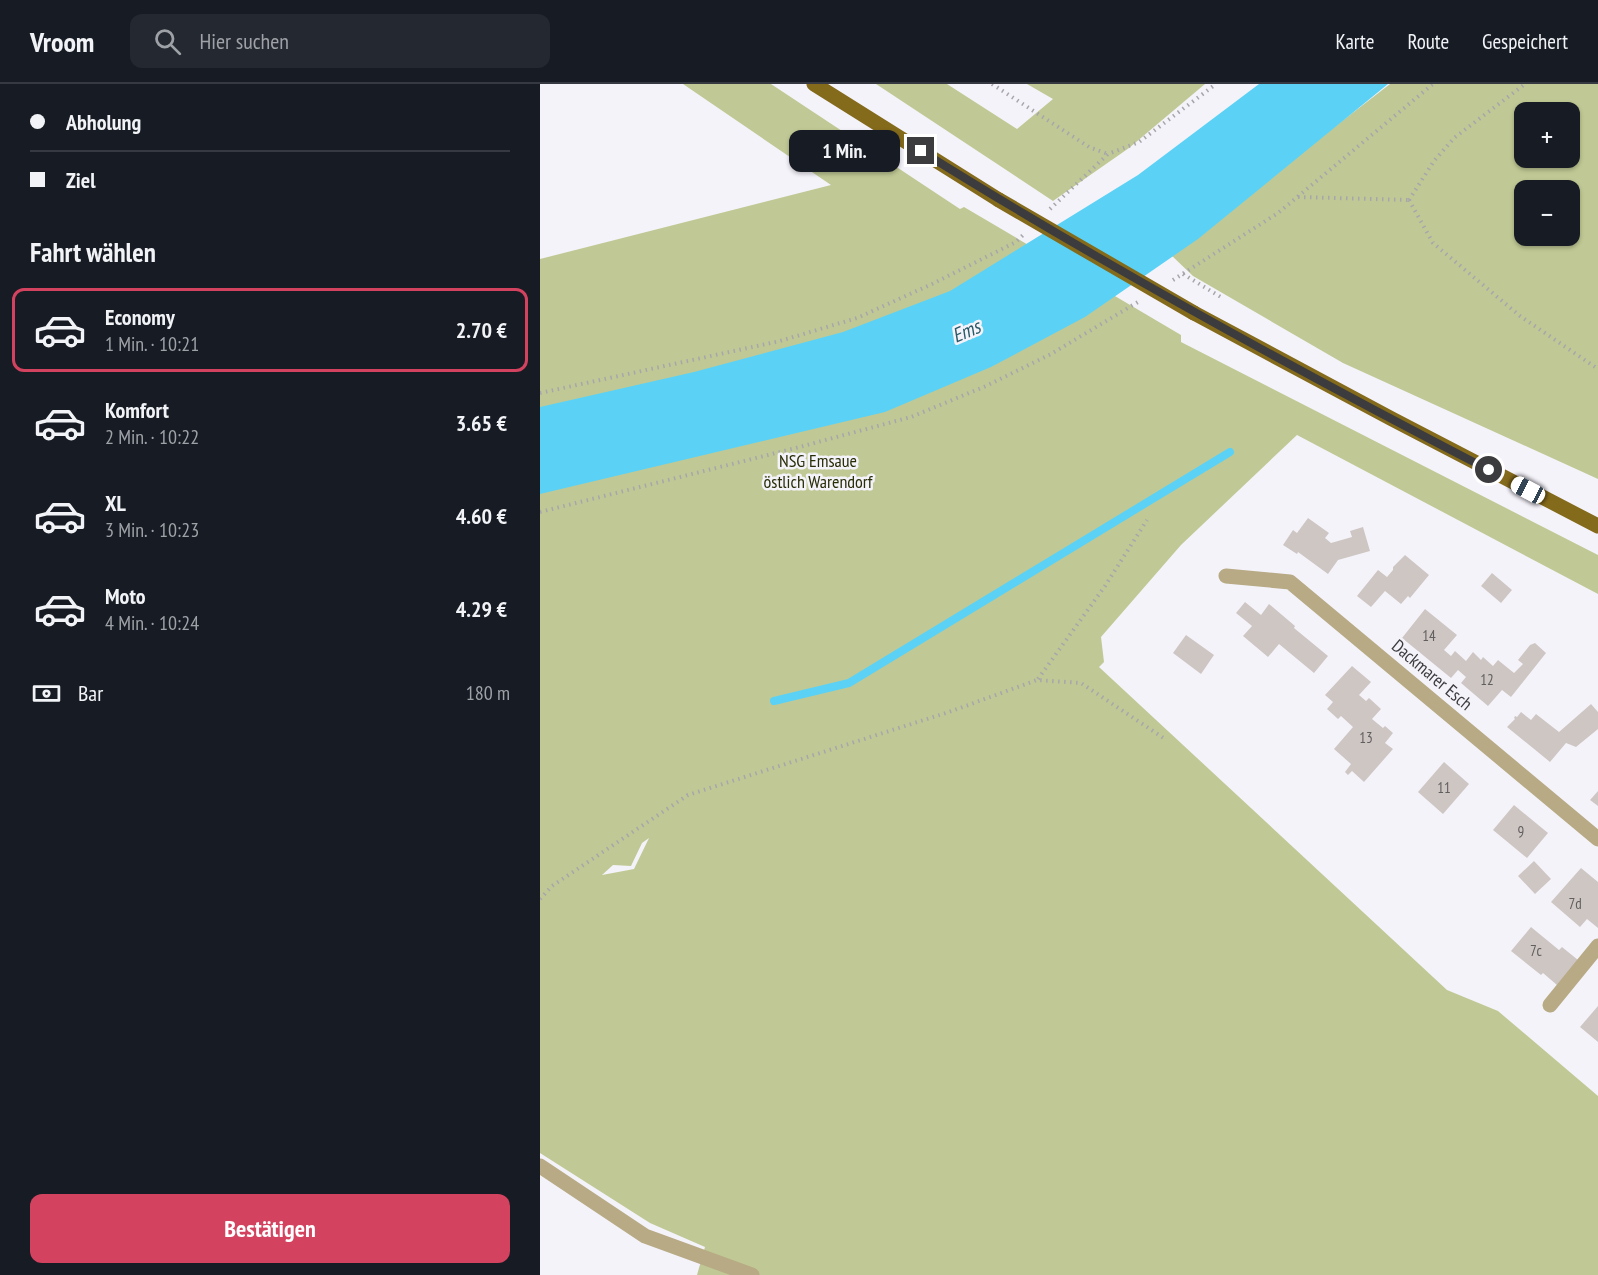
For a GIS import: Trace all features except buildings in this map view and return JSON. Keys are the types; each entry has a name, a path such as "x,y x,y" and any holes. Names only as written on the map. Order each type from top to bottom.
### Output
{"main road":[{"path":"814,84 999,200 1194,312 1392,419 1598,526"}],"street":[{"name":"Dackmarer Esch","path":"1226,576 1290,582 1598,839"},
{"path":"1550,1005 1598,946"},
{"path":"540,1166 645,1236 752,1275"}],"path":[{"path":"992,84 1089,147 1108,154"},
{"path":"1049,210 1108,154 1139,142 1216,84"},
{"path":"1208,259 1278,213 1432,84"},
{"path":"1409,200 1434,160 1454,138 1525,84"},
{"path":"1298,197 1409,200"},
{"path":"1409,200 1433,243 1520,316 1598,369"},
{"path":"540,393 780,341 857,318 1016,242 1024,234"},
{"path":"1183,274 1224,299"},
{"path":"540,512 910,417 986,386 1051,354 1103,323"},
{"path":"1037,680 1105,586 1147,520"},
{"path":"540,899 552,886 688,795 949,712 1037,680 1081,683 1165,739"}],"green space":[{"name":"NSG Emsaue östlich Warendorf","path":"683,84 771,84 960,209 964,207 1181,335 1181,342 1598,555 1598,594 1297,435 1181,545 1101,637 1104,662 1099,667 1447,990 1498,1011 1598,1096 1598,1275 697,1275 705,1247 650,1223 540,1153 540,259 831,185","holes":["649,838 634,869 602,875 613,865 631,866 642,843"]},
{"path":"876,84 947,84 1017,129 1053,99 1027,84 1205,84 1129,148 1053,201"},
{"path":"1390,84 1598,84 1598,479 1343,363 1193,276 1170,254"}],"water":[{"name":"Ems","path":"1259,84 1388,84 1198,239 1085,317 991,367 885,412 540,494 540,407 694,372 843,332 950,291 1138,175"}],"waterway":[{"path":"774,701 849,683 1230,452"}],"route":[{"path":"921,151 999,200 1194,312 1489,470"}]}
